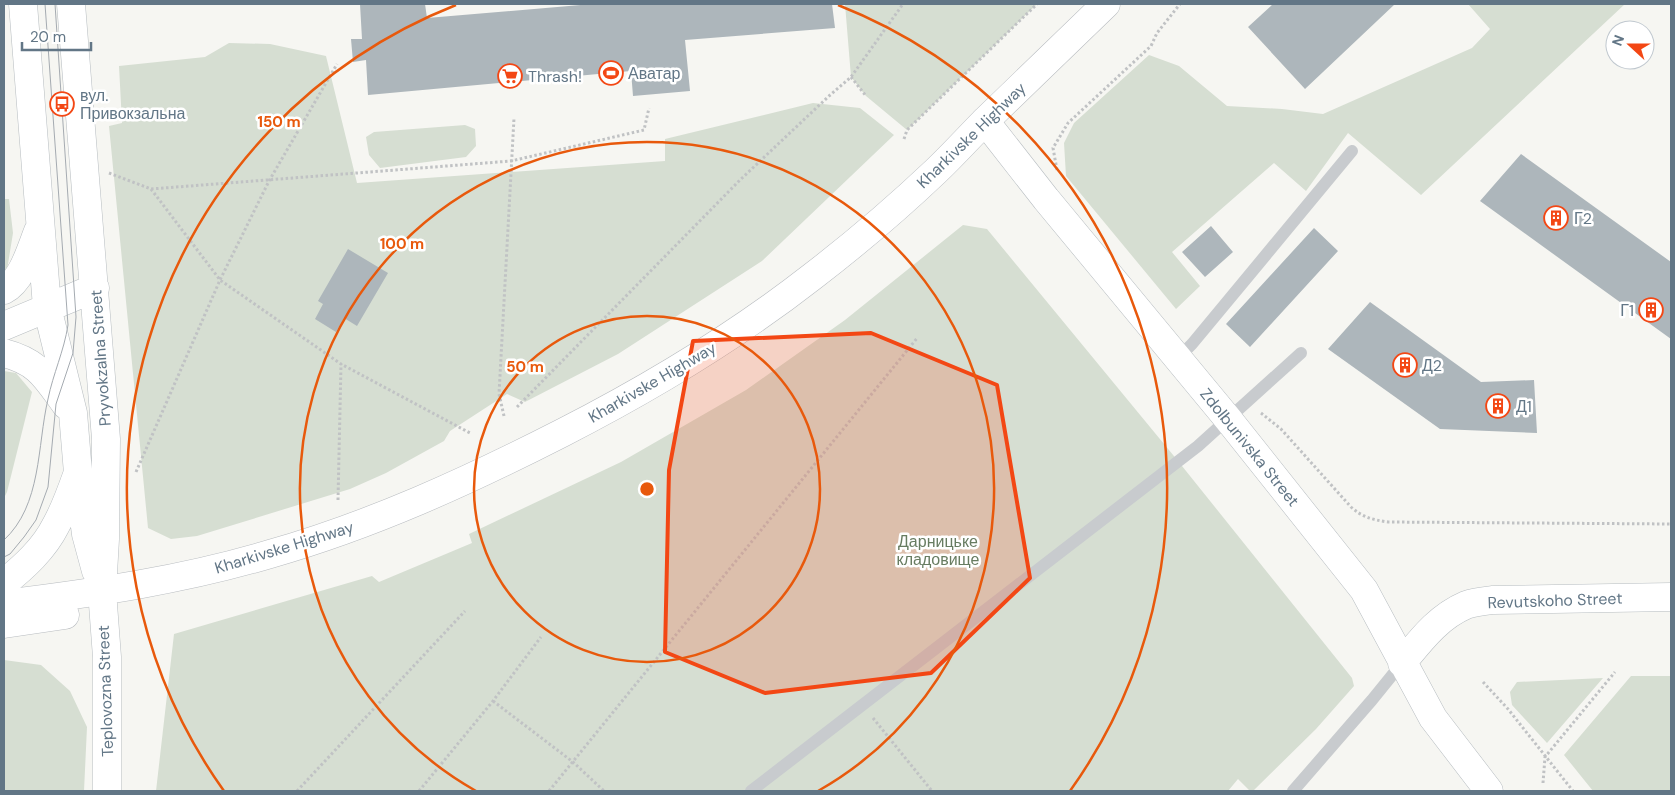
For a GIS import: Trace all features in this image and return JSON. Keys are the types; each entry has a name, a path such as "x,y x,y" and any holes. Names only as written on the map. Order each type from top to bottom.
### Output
{"main road":[{"name":"Pryvokzalna Street","path":"23,4 47,307 72,413 86,534 102,592"},
{"name":"Pryvokzalna Street","path":"71,4 106,439 105,538 102,592"},
{"name":"Kharkivske Highway","path":"4,604 102,592 153,583 268,555 335,534 402,509 470,479 608,409 680,368 747,325 812,277 876,225 935,172 1106,4"},
{"name":"Zdolbunivska Street","path":"985,121 1228,419 1364,590 1433,718 1489,791"},
{"path":"4,290 9,287 25,265 41,225"},
{"path":"4,326 95,288"},
{"path":"4,353 24,360 36,367 72,413"},
{"name":"Pryvokzalna Street","path":"4,583 30,561 47,540 56,526 78,473"},
{"name":"Kharkivske Highway","path":"4,624 66,615 102,592"},
{"name":"Teplovozna Street","path":"102,592 106,657 107,791"},
{"name":"Revutskoho Street","path":"1402,662 1432,628 1450,613 1468,604 1493,600 1671,597"}],"lane":[{"path":"1178,358 1192,344 1352,151"},
{"path":"750,791 1198,446 1301,353"},
{"path":"1293,791 1372,700 1402,662"}],"path":[{"path":"517,407 740,180 851,77 903,4"},
{"path":"904,140 907,130 1037,4"},
{"path":"1053,148 1068,123 1151,46 1157,33 1180,4"},
{"path":"136,472 220,280 269,181 337,64"},
{"path":"851,77 866,96"},
{"path":"106,172 151,189 511,162 644,130 649,108"},
{"path":"504,416 499,394 514,118"},
{"path":"151,189 220,280 341,364 470,434"},
{"path":"549,791 918,338"},
{"path":"338,500 341,364"},
{"path":"1388,522 1671,524"},
{"path":"297,791 466,611"},
{"path":"419,791 493,701 541,637"},
{"path":"1543,783 1545,757 1615,672"},
{"path":"1482,682 1508,709 1573,791"},
{"path":"493,701 573,762 604,791"},
{"path":"862,705 932,791"}],"highlighted area":[{"path":"871,333 997,385 1030,578 931,673 765,693 665,652 669,470 693,341"}],"green space":[{"path":"845,4 1037,4 907,130 866,96 851,77"},
{"path":"1468,4 1625,4 1608,20 1605,20 1605,23 1421,195 1348,133 1306,191 1274,163 1172,252 1200,286 1176,309 1066,176 1064,143 1074,123 1149,55 1179,66 1227,106 1282,109 1323,114 1472,48 1490,29"},
{"path":"229,43 270,44 326,56 357,183 665,161 665,139 813,103 860,108 894,135 762,261 618,354 525,402 507,394 450,431 444,441 386,473 350,489 197,536 171,539 148,528 109,126 122,123 119,66 205,57"},
{"path":"465,125 475,129 476,146 466,157 380,168 369,155 366,137 374,132"},
{"path":"4,199 9,199 13,233 7,270 4,272"},
{"name":"Дарницьке кладовище","path":"963,225 987,229 1178,461 1352,678 1354,686 1316,729 1253,791 1250,791 1238,779 1228,791 156,791 174,634 372,576 379,582 472,543 469,534 621,462 746,390 845,320"},
{"path":"4,371 16,373 32,392 4,498"},
{"path":"4,660 41,665 70,691 87,727 84,791 4,791"},
{"path":"1631,676 1671,676 1671,791 1593,791 1564,755"},
{"path":"1603,678 1547,743 1512,705 1510,692 1517,682"}],"building":[{"path":"360,4 425,4 427,18 592,4 832,4 835,28 685,40 690,91 633,96 631,71 368,95 366,60 353,62 351,39 362,39"},
{"path":"1273,4 1395,4 1305,89 1248,27"},
{"name":"Г2","path":"1521,154 1671,262 1671,339 1480,201"},
{"path":"1211,226 1233,252 1205,277 1182,252"},
{"path":"1314,228 1338,251 1250,347 1226,324"},
{"path":"348,249 388,273 357,326 344,318 336,332 315,319 323,304 318,301"},
{"name":"Д2","path":"1370,302 1481,382 1534,380 1537,433 1440,429 1328,349"}],"tram line":[{"path":"4,540 16,526 32,492 48,399 68,325 45,4"},
{"path":"4,557 10,554 36,520 48,487 56,404 73,353 76,317 55,4"}],"place":[{"name":"Аватар","path":"611,73"},
{"name":"Thrash!","path":"510,76"},
{"name":"вул. Привокзальна","path":"62,104"},
{"name":"Г2","path":"1556,218"},
{"name":"Г1","path":"1651,310"},
{"name":"Д2","path":"1405,365"},
{"name":"Д1","path":"1498,406"}]}
